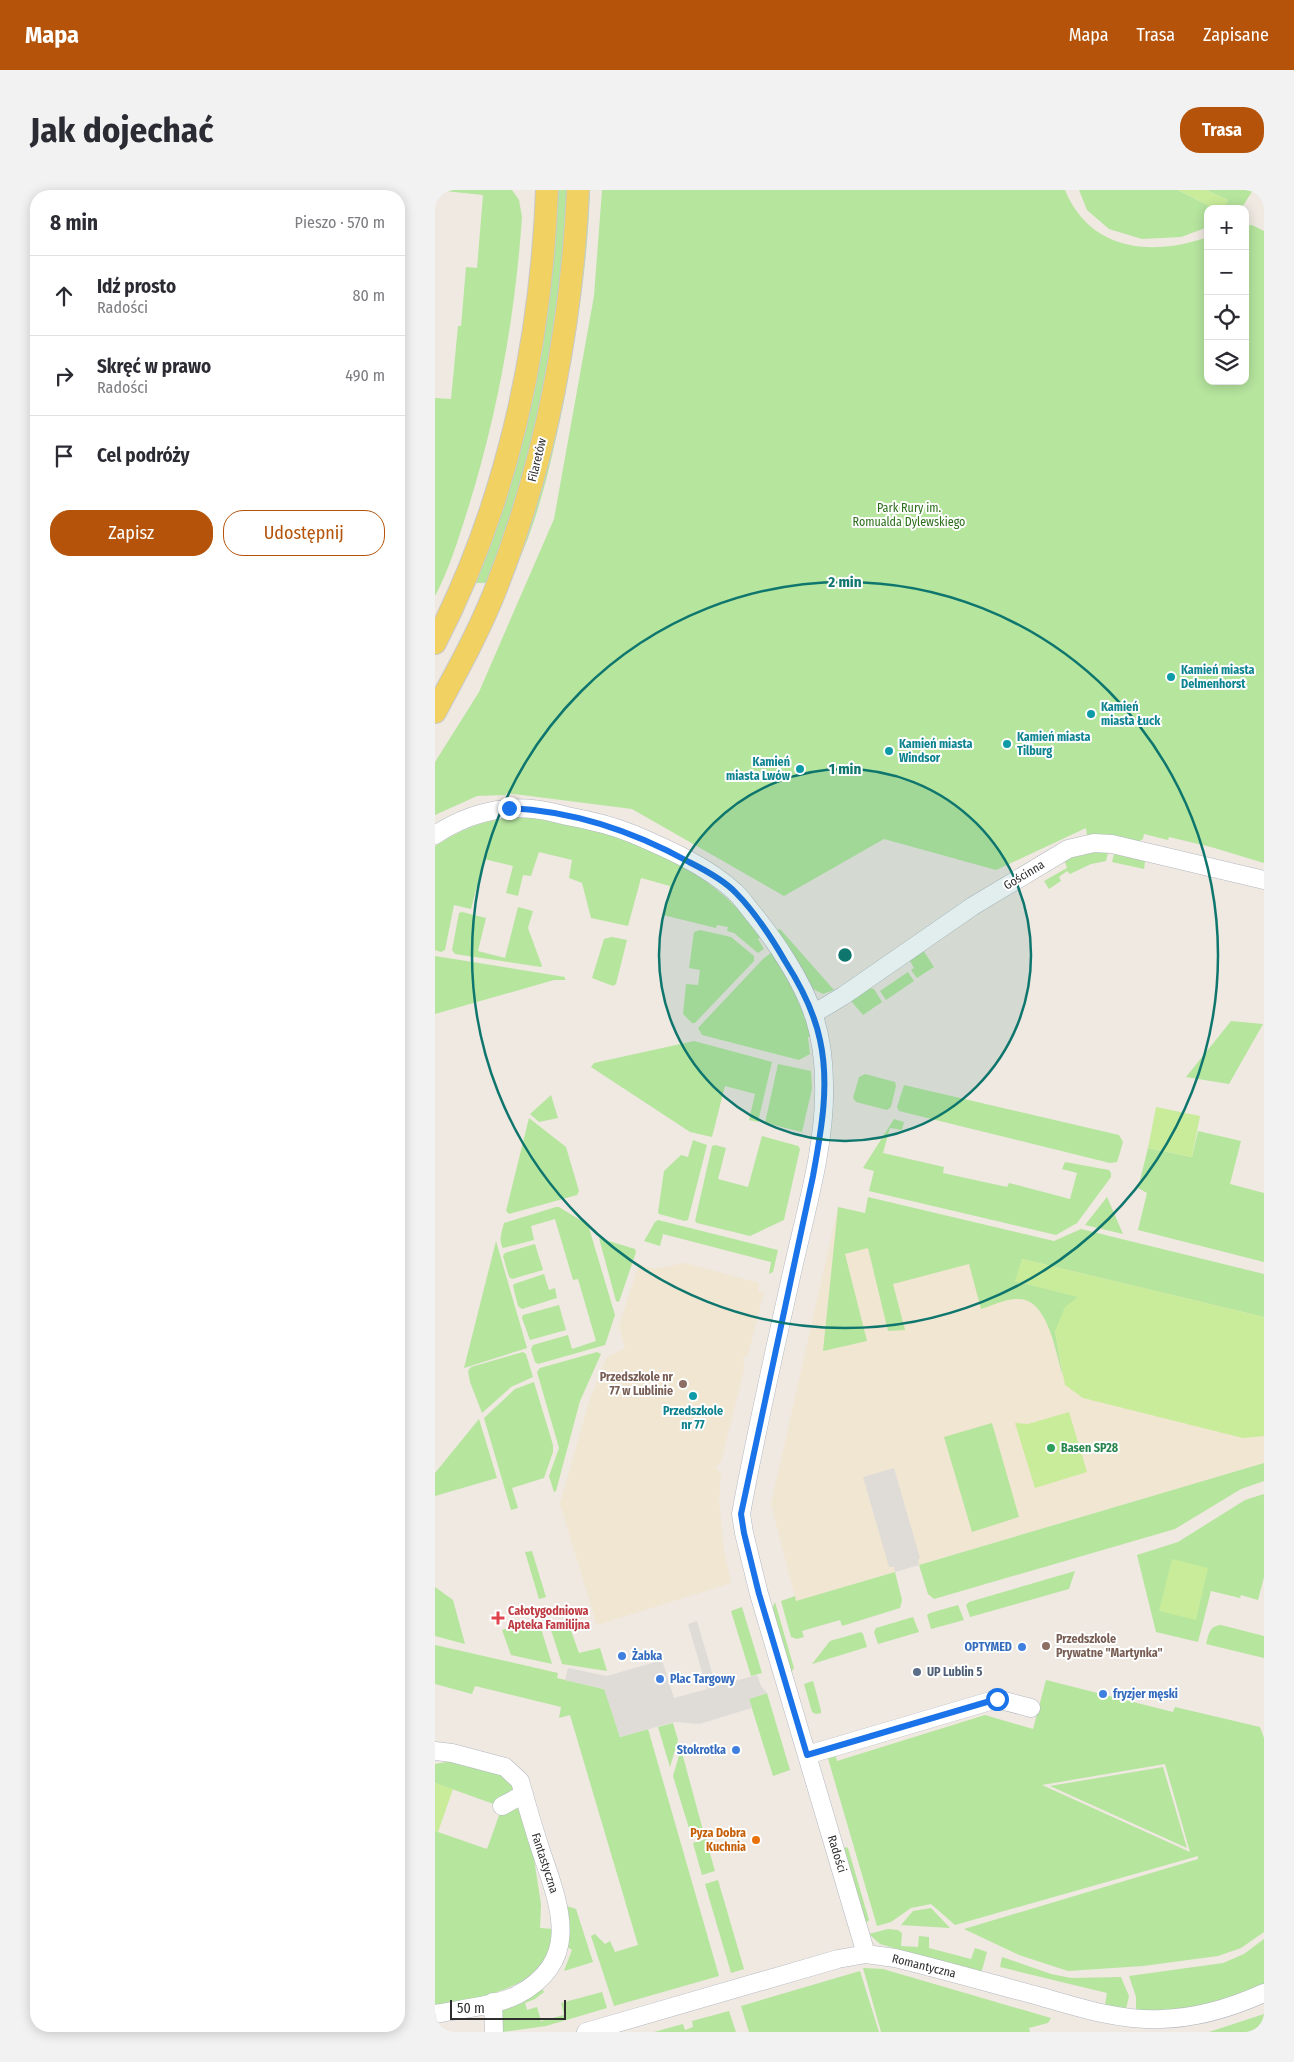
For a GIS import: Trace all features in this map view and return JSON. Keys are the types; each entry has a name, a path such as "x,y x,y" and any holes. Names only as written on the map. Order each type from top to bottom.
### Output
{"main road":[{"path":"435,644 462,584 491,511 514,430 537,310 547,190"},
{"name":"Filaretów","path":"435,712 465,656 497,588 527,499 543,440 556,376 575,245 578,190"}],"street":[{"name":"Radości","path":"435,835 457,822 493,810 509,808 533,809 595,821 660,845 705,870 736,892 769,933 798,981 813,1014 821,1042 824,1085 823,1121 741,1514 759,1594 866,1954"},
{"name":"Gościnna","path":"813,1014 843,996 973,906 1068,849 1094,843 1112,844 1264,880"},
{"path":"807,1755 997,1699 1031,1708"},
{"name":"Fantastyczna","path":"435,1751 452,1753 505,1767 520,1781 559,1907 561,1942 552,1964 544,1976 516,1995 493,2002 435,2014"},
{"path":"502,1806 524,1794"},
{"name":"Romantyczna","path":"586,2032 838,1959 866,1954 881,1955 917,1963 1065,2004 1131,2018 1190,2025 1218,2011 1264,1993"},
{"path":"493,2002 494,2032"}],"shaded area":[{"path":"838,1207 1264,1306 1264,1463 796,1601 771,1504"},
{"path":"685,1263 759,1283 758,1291 764,1292 748,1355 742,1359 745,1366 721,1462 715,1467 721,1473 719,1501 724,1551 731,1583 597,1625 560,1504 589,1402 606,1358 625,1348 619,1326 639,1264 654,1269"},
{"path":"894,1468 920,1558 918,1560 919,1565 895,1572 894,1567 889,1567 863,1477"},
{"path":"697,1621 716,1686 757,1675 761,1686 767,1693 749,1699 752,1708 699,1724 675,1722 620,1737 604,1689 565,1680 568,1668 607,1676 662,1660 674,1698 707,1689 688,1624"}],"green space":[{"path":"435,190 512,190 519,200 522,217 515,293 503,368 487,442 456,546 435,596 435,398 451,399 458,326 461,326 466,267 477,268 483,195"},
{"path":"555,190 568,190 567,237 552,346 535,437 510,525 486,583 474,583"},
{"path":"586,190 590,190 584,270 564,401 550,465 538,508 515,569"},
{"name":"Park Rury im. Romualda Dylewskiego","path":"602,190 1065,190 1076,210 1090,226 1106,237 1125,244 1145,247 1166,247 1204,238 1204,385 1249,385 1249,225 1264,231 1264,863 1169,837 1168,840 1144,834 1143,839 1138,842 1087,836 1086,828 996,870 884,839 784,896 632,809 506,793 506,795 477,796 435,815 435,762 479,692 554,519 594,296"},
{"path":"1079,190 1178,190 1207,205 1204,205 1204,228 1181,237 1142,239 1109,229 1087,210"},
{"path":"1178,190 1206,190 1228,200 1225,205 1207,205"},
{"path":"1206,190 1253,190 1244,205 1225,205 1228,200"},
{"path":"524,816 611,833 651,848 683,866 730,901 761,937 758,939 764,949 758,953 734,933 727,931 728,927 717,925 716,928 663,915 670,886 641,878 628,926 591,918 582,883 569,878 572,860 539,852 531,876 523,875 518,896 506,893 513,866 484,859 471,909 454,905 445,950 441,952 435,950 435,846 467,829 488,821"},
{"path":"1090,851 1108,853 1106,861 1091,864 1070,874 1067,871 1059,877 1061,881 1049,889 1044,881 1067,868 1064,859"},
{"path":"1114,854 1145,861 1144,869 1112,862"},
{"path":"518,907 533,911 528,928 541,967 455,954 452,950 459,913 462,912 486,918 478,951 505,958"},
{"path":"779,929 834,990 823,994 813,989 777,931"},
{"path":"700,930 731,937 754,956 754,961 695,1023 692,1023 683,1014 686,984 698,985 700,970 689,968 694,932"},
{"path":"612,937 627,940 616,984 613,986 592,978 604,939"},
{"path":"923,950 934,967 917,978 911,970 914,968 910,961 912,957"},
{"path":"772,952 799,1004 811,1037 808,1037 810,1054 799,1060 702,1035 698,1028 763,959"},
{"path":"435,956 565,977 565,980 554,980 435,1014"},
{"path":"908,972 914,981 886,1000 880,991"},
{"path":"870,988 874,989 882,1002 863,1015 851,1001"},
{"path":"1231,1021 1263,1024 1229,1084 1186,1077"},
{"path":"694,1041 772,1062 758,1122 749,1120 755,1094 725,1086 712,1137 690,1132 591,1067 594,1063"},
{"path":"778,1064 811,1071 812,1089 802,1132 765,1123"},
{"path":"865,1074 895,1082 896,1086 891,1107 887,1110 856,1102 853,1098 859,1077"},
{"path":"904,1085 1119,1135 1123,1142 1117,1162 1110,1163 899,1111 897,1107"},
{"path":"551,1095 558,1118 539,1122 530,1114"},
{"path":"1156,1107 1200,1116 1192,1157 1148,1148"},
{"path":"529,1118 566,1147 579,1191 577,1195 509,1214 506,1211"},
{"path":"894,1119 904,1122 902,1130 890,1128 883,1153 944,1167 943,1173 1007,1187 1009,1183 1070,1199 1077,1173 1062,1169 1065,1162 1109,1170 1111,1177 1077,1223 1056,1235 869,1191 874,1171 863,1168"},
{"path":"1198,1131 1241,1141 1230,1184 1264,1193 1264,1262 1138,1230 1147,1193 1138,1188 1148,1148 1192,1157"},
{"path":"762,1136 798,1146 800,1149 784,1220 750,1236 697,1223 695,1221 712,1146 726,1148 718,1179 748,1187"},
{"path":"693,1140 707,1145 688,1220 685,1221 659,1214 664,1171 681,1155 688,1157"},
{"path":"868,1197 1054,1241 1081,1229 1264,1274 1264,1317 1022,1259 1016,1281 1079,1297 1055,1331 1063,1376 1054,1342 1044,1318 1037,1308 1029,1301 1014,1299 981,1309 969,1264 893,1284 905,1330 888,1331 868,1248 845,1254 867,1341 823,1351 838,1207 865,1213"},
{"path":"1107,1197 1123,1234 1085,1225"},
{"path":"556,1207 585,1223 589,1228 615,1315 605,1345 538,1364 535,1362 531,1349 533,1345 568,1335 572,1349 596,1341 578,1279 573,1280 555,1219 531,1226 534,1240 503,1248 501,1242 504,1223"},
{"path":"658,1220 778,1250 773,1272 769,1274 771,1262 663,1234 660,1246 644,1241"},
{"path":"599,1238 635,1249 636,1252 619,1302 616,1301"},
{"path":"496,1241 527,1348 464,1368"},
{"path":"535,1244 543,1270 512,1279 509,1277 503,1256 505,1253"},
{"path":"1022,1259 1264,1317 1264,1436 1243,1438 1083,1398 1065,1385 1055,1331 1065,1307 1078,1297 1015,1281"},
{"path":"544,1274 549,1290 555,1288 557,1298 522,1309 518,1306 514,1284"},
{"path":"559,1305 566,1330 530,1340 522,1318 523,1315"},
{"path":"523,1352 526,1354 533,1377 511,1387 482,1413 470,1382 468,1371 471,1367"},
{"path":"597,1352 601,1354 580,1401 556,1491 554,1492 549,1476 559,1448 537,1372 540,1368"},
{"path":"534,1382 553,1445 553,1452 544,1478 512,1488 518,1508 511,1510 484,1418 515,1389"},
{"name":"Basen SP28","path":"1069,1412 1087,1472 1035,1488 1015,1423 1028,1424"},
{"path":"479,1419 497,1478 435,1496 435,1473"},
{"path":"992,1423 1019,1517 972,1532 944,1437"},
{"path":"1264,1463 1264,1481 1241,1489 1175,1529 934,1599 928,1594 919,1565"},
{"path":"1264,1494 1264,1577 1258,1600 1241,1595 1240,1598 1211,1591 1198,1642 1156,1632 1137,1555 1178,1542 1245,1500"},
{"path":"532,1551 546,1597 539,1599 525,1552"},
{"path":"1172,1559 1208,1568 1196,1620 1159,1611"},
{"path":"1075,1571 1069,1589 970,1617 966,1605 969,1602"},
{"path":"895,1572 902,1600 900,1608 842,1626 840,1620 802,1631 804,1637 797,1639 791,1637 781,1601 795,1596 796,1601"},
{"path":"435,1587 453,1600 465,1644 435,1636"},
{"path":"775,1602 794,1668 791,1672 772,1609"},
{"path":"958,1605 964,1620 931,1629 927,1615"},
{"path":"742,1607 762,1673 751,1676 731,1611"},
{"path":"913,1617 919,1632 878,1644 874,1632 876,1628"},
{"path":"538,1619 552,1664 511,1655 502,1630"},
{"path":"569,1625 579,1653 600,1648 607,1671 562,1664 551,1630"},
{"path":"1221,1625 1264,1636 1264,1658 1206,1644 1212,1629"},
{"path":"861,1632 867,1647 812,1664 830,1641"},
{"path":"435,1645 558,1673 557,1678 604,1689 620,1737 648,1729 719,1976 614,2006 591,1936 595,1934 605,1944 610,1941 615,1952 638,1945 570,1715 559,1718 561,1707 475,1686 472,1694 435,1684"},
{"path":"1046,1680 1173,1712 1175,1707 1260,1727 1264,1738 1264,1932 1241,1948 1218,1956 1143,1966 1068,1971 1019,1955 964,1929 1198,1859 1198,1856 955,1925 931,1904 911,1908 891,1922 877,1926 827,1755 835,1753 837,1761 985,1715 1033,1729","holes":["1165,1764 1190,1852 1042,1785"]},
{"path":"813,1681 821,1710 821,1713 816,1714 812,1712 804,1684"},
{"path":"767,1693 790,1770 773,1776 749,1699"},
{"path":"673,1723 678,1740 670,1767 658,1727"},
{"path":"681,1749 704,1834 692,1838 673,1776"},
{"path":"452,1761 505,1767 524,1794 541,1904 540,1928 555,1929 552,1945 546,1959 531,1976 506,1989 475,1999 435,2006 435,1831 487,1849 502,1807 435,1783 435,1764"},
{"path":"1163,1767 1187,1848 1050,1786"},
{"path":"435,1783 453,1789 438,1832 435,1831"},
{"path":"706,1839 715,1871 702,1875 693,1843"},
{"path":"844,1848 848,1848 869,1920 865,1924"},
{"path":"718,1880 744,1969 731,1973 705,1884"},
{"path":"567,1906 576,1909 593,1962 564,1971 572,1950 566,1946 568,1936"},
{"path":"931,1908 950,1928 901,1925 913,1911"},
{"path":"888,1929 898,1930 902,1933 901,1946 918,1947 919,1936 929,1937 929,1948 971,1959 975,1948 987,1952 981,1974 880,1944 869,1934"},
{"path":"1264,1939 1264,1985 1202,2006 1172,2010 1136,2010 1136,1997 1129,1976 1223,1963 1244,1954"},
{"path":"1002,1957 1051,1974 1071,1978 1121,1977 1129,1996 1126,2009 1105,2005 1107,1993 1000,1967"},
{"path":"863,1968 883,1969 1051,2018 1048,2023 1029,2028 1030,2032 881,2032"},
{"path":"860,1971 879,2032 749,2032 741,2006"},
{"path":"541,1987 544,1992 535,1999 525,2003 527,2010 537,2007 541,2021 564,2015 561,2003 602,1992 607,2008 546,2026 502,2032 498,2015 504,2005"},
{"path":"729,2011 736,2032 654,2032 683,2024 685,2030 693,2027 692,2021"},
{"path":"1264,2014 1264,2032 1209,2032"}],"place":[{"name":"Kamień miasta Delmenhorst","path":"1171,677"},
{"name":"Kamień miasta Łuck","path":"1091,714"},
{"name":"Kamień miasta Tilburg","path":"1007,744"},
{"name":"Kamień miasta Windsor","path":"889,751"},
{"name":"Kamień miasta Lwów","path":"800,769"},
{"name":"Przedszkole nr 77 w Lublinie","path":"683,1384"},
{"name":"Przedszkole nr 77","path":"693,1396"},
{"name":"Basen SP28","path":"1051,1448"},
{"name":"Całotygodniowa Apteka Familijna","path":"498,1618"},
{"name":"Przedszkole Prywatne \"Martynka\"","path":"1046,1646"},
{"name":"OPTYMED","path":"1022,1647"},
{"name":"Żabka","path":"622,1656"},
{"name":"UP Lublin 5","path":"917,1672"},
{"name":"Plac Targowy","path":"660,1679"},
{"name":"fryzjer męski","path":"1103,1694"},
{"name":"Stokrotka","path":"736,1750"},
{"name":"Pyza Dobra Kuchnia","path":"756,1840"}],"route":[{"path":"509,808 533,809 595,821 618,828 660,845 705,870 736,892 769,933 798,981 813,1014 821,1042 824,1085 823,1121 741,1514 759,1594 807,1755 997,1699"}]}
